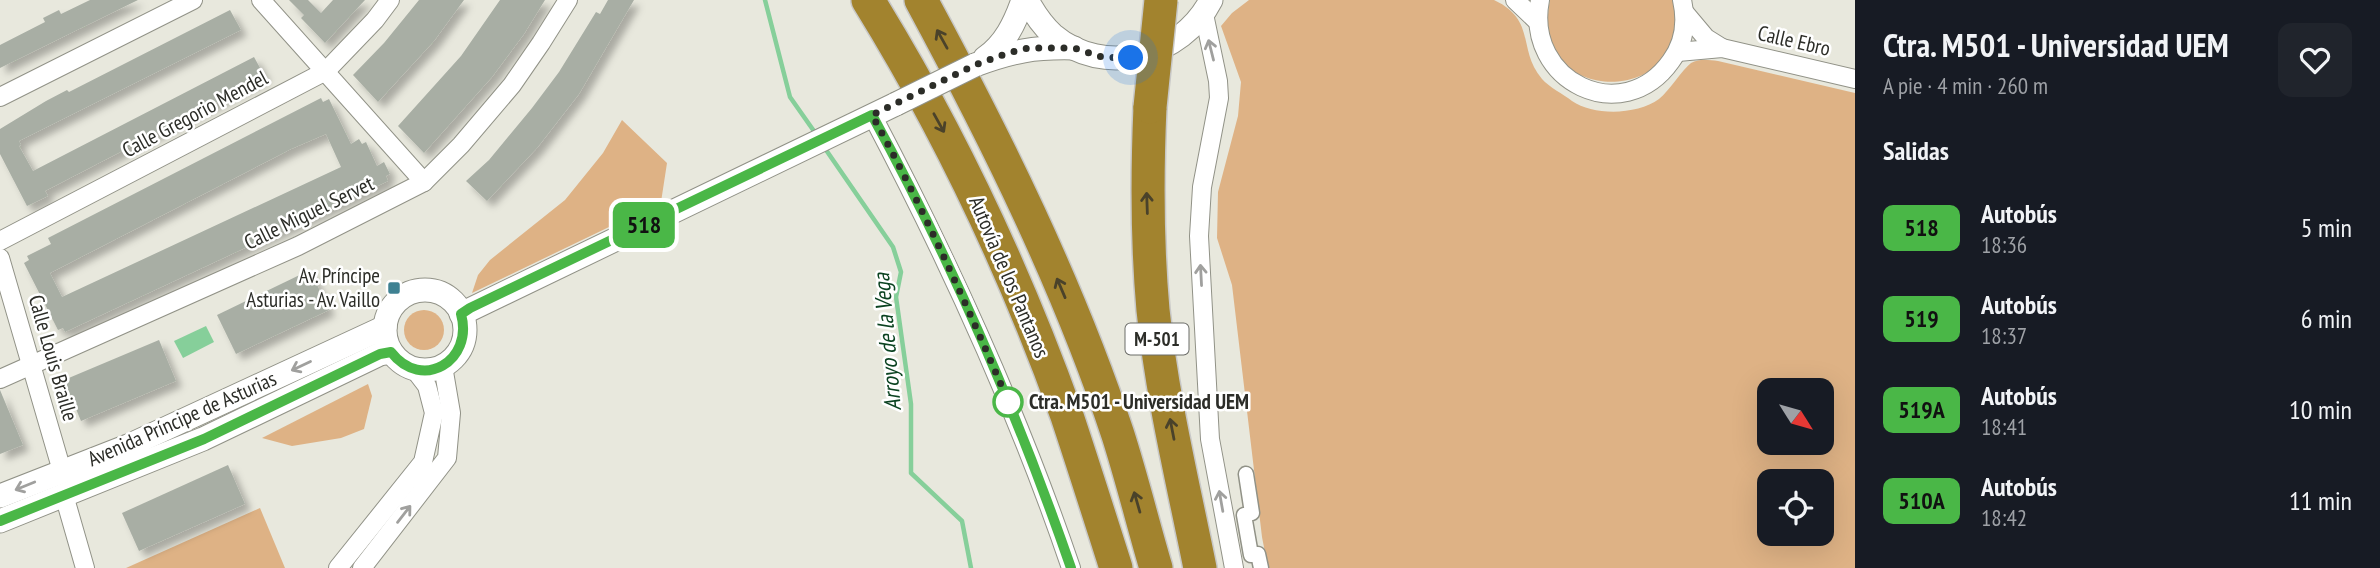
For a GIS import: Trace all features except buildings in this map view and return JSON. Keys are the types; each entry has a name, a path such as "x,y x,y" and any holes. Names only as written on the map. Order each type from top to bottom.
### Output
{"highway":[{"path":"856,0 902,55"},
{"name":"Autovía de los Pantanos","path":"868,0 902,55 947,138 1006,263 1066,415 1116,568"},
{"path":"921,0 972,95 1038,235 1082,340 1118,435 1156,568"},
{"name":"M-501","path":"1161,0 1150,107 1147,195 1153,310 1166,402 1200,568"}],"street":[{"path":"0,97 193,0"},
{"path":"261,0 424,182"},
{"name":"Calle Gregorio Mendel","path":"0,241 326,71 375,20 390,0"},
{"name":"Calle Miguel Servet","path":"0,379 298,246 424,182 461,145 512,85 568,0"},
{"path":"975,65 997,49 1025,0 1054,35 1074,48 1102,57 1131,58 1159,50 1184,36 1207,7"},
{"path":"1515,0 1538,22"},
{"path":"1540,0 1538,22 1542,46 1555,67 1573,83 1596,92 1620,93 1643,86 1663,72 1678,52 1685,27 1683,7"},
{"path":"1207,7 1219,98 1202,187 1199,250 1210,439 1234,568"},
{"name":"Calle Ebro","path":"1683,7 1706,37 1722,48"},
{"path":"461,314 975,65 1028,48 1074,48"},
{"name":"Calle Ebro","path":"1678,52 1722,48 1855,79"},
{"path":"872,115 897,160 967,307 1021,431 1071,568"},
{"name":"Calle Louis Braille","path":"0,258 62,471"},
{"path":"431,291 444,295 454,303 461,314 464,338 460,349 443,366 425,370 414,369 405,365 391,352 385,327 388,314 406,295 431,291"},
{"name":"Avenida Príncipe de Asturias","path":"0,496 128,446 385,327"},
{"name":"Avenida Príncipe de Asturias","path":"0,521 204,439 380,354 391,352"},
{"path":"362,568 447,458 452,412 443,366"},
{"path":"338,568 424,462 434,413 427,386 414,369"},
{"path":"1246,474 1252,513 1244,515 1251,555 1258,554 1261,568"},
{"path":"64,495 85,568"}],"shaded area":[{"path":"1249,0 1494,0 1516,17 1530,57 1542,79 1572,101 1592,109 1628,111 1650,104 1663,95 1691,63 1701,60 1718,61 1855,93 1855,568 1268,568 1232,285 1217,238 1218,192 1238,116 1241,82 1221,26"},
{"path":"1550,0 1674,0 1675,35 1662,60 1640,76 1613,82 1586,77 1563,62 1550,37"},
{"path":"622,120 667,163 661,202 472,293 478,275 490,260 565,200 603,153"},
{"path":"424,310 432,311 438,316 443,322 443,338 438,344 432,349 424,350 416,349 410,344 405,338 404,330 405,322 410,316 416,311"},
{"path":"206,326 214,342 183,358 174,341"},
{"path":"368,384 372,396 364,429 341,438 292,446 262,438"},
{"path":"260,508 285,568 126,568"}],"waterway":[{"name":"Arroyo de la Vega","path":"765,0 790,97 816,134"},
{"name":"Arroyo de la Vega","path":"824,147 893,247 901,272 896,297 911,404 911,473 962,521 971,568"}],"bus line":[{"name":"518","path":"0,521 204,439 380,354 391,352 405,365 414,369 425,370 443,366 460,349 464,338 461,314 470,308 872,115 897,160 967,307 1021,431 1071,568"}],"place":[{"name":"Av. Príncipe Asturias - Av. Vaillo","path":"394,288"},
{"name":"Ctra. M501 - Universidad UEM","path":"1008,402"}],"route":[{"path":"1008,402 1012,410 956,283 897,160 872,115 975,65 1028,48 1074,48 1102,57 1131,58"}]}
